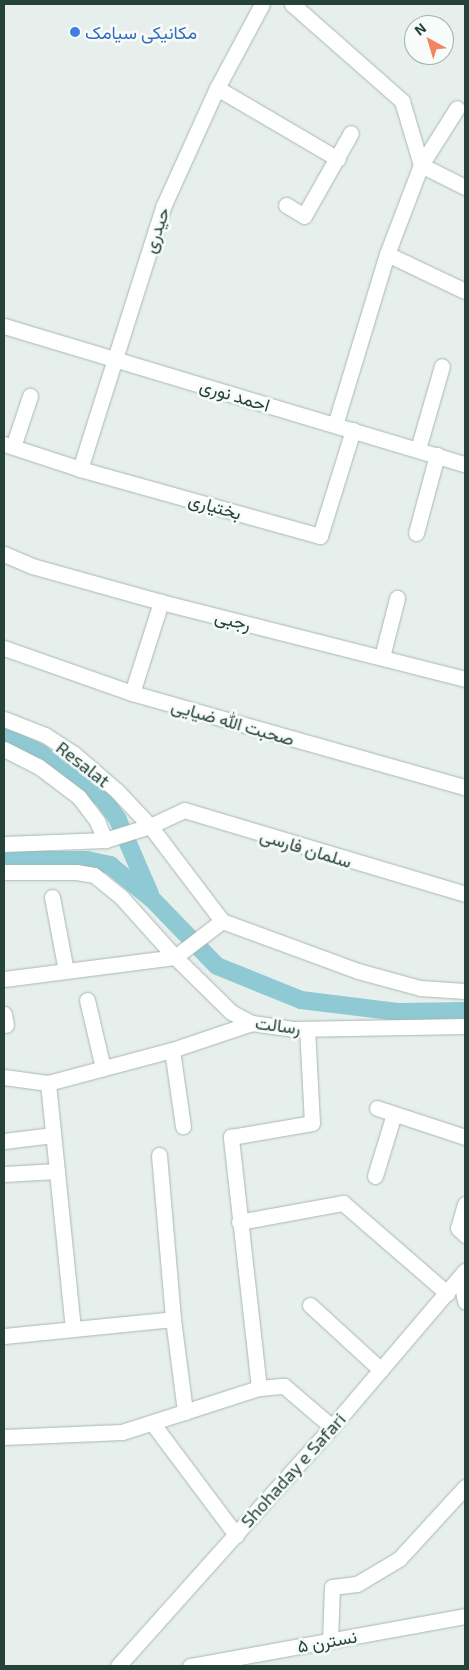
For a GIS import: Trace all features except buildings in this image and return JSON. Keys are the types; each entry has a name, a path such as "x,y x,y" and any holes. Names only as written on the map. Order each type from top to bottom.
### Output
{"street":[{"name":"حیدری","path":"80,469 114,358 164,208 217,88 262,4"},
{"path":"292,4 402,101 421,165 465,187"},
{"path":"217,88 338,159"},
{"path":"334,425 387,254 421,165 457,108"},
{"path":"286,205 304,216 351,133"},
{"path":"387,254 465,291"},
{"name":"احمد نوری","path":"4,326 465,464"},
{"path":"418,449 442,366"},
{"path":"8,445 30,396"},
{"name":"بختیاری","path":"8,445 80,469 320,536 353,430"},
{"path":"416,533 437,455"},
{"name":"رجبی","path":"4,554 32,566 161,602 465,679"},
{"path":"382,657 397,598"},
{"path":"132,693 161,602"},
{"name":"صحبت الله ضیایی","path":"4,648 132,693 465,787"},
{"name":"Resalat","path":"4,719 45,735 72,753 117,791 150,826"},
{"path":"4,749 38,766 79,797 97,821 105,840"},
{"name":"سلمان فارسی","path":"4,844 105,840 150,826 184,810 465,894"},
{"path":"150,826 222,921 358,971 420,988 465,991"},
{"name":"رسالت","path":"4,872 76,872 94,875 122,898 175,957 218,1000 252,1023 307,1029 465,1026"},
{"path":"52,897 66,971"},
{"path":"4,979 175,957 222,921"},
{"path":"87,1000 103,1068"},
{"path":"4,1078 48,1083 172,1050 252,1023"},
{"path":"258,1388 231,1138 312,1124 307,1029"},
{"path":"172,1050 183,1126"},
{"path":"48,1083 73,1328"},
{"path":"377,1108 465,1137"},
{"path":"375,1176 394,1114"},
{"path":"4,1141 53,1135"},
{"path":"158,1155 173,1319 185,1412"},
{"path":"4,1174 57,1171"},
{"path":"239,1222 343,1203 446,1293"},
{"path":"465,1204 458,1228 465,1235"},
{"path":"463,1274 465,1301"},
{"name":"Shohaday e Safari","path":"118,1666 332,1426 463,1274"},
{"path":"310,1305 381,1370"},
{"path":"4,1336 173,1319"},
{"path":"4,1431 4,1437 122,1432 153,1424 258,1388 284,1386 332,1426"},
{"path":"153,1424 236,1535"},
{"path":"330,1641 332,1587 357,1584 399,1559 465,1487"},
{"name":"نسترن ۵","path":"190,1666 465,1616"}],"waterway":[{"path":"4,736 40,753 103,799 118,820 150,894"},
{"path":"4,860 87,860 110,865 152,899 217,966 301,1000 399,1012 465,1011"}],"place":[{"name":"مکانیکی سیامک","path":"75,32"}]}
